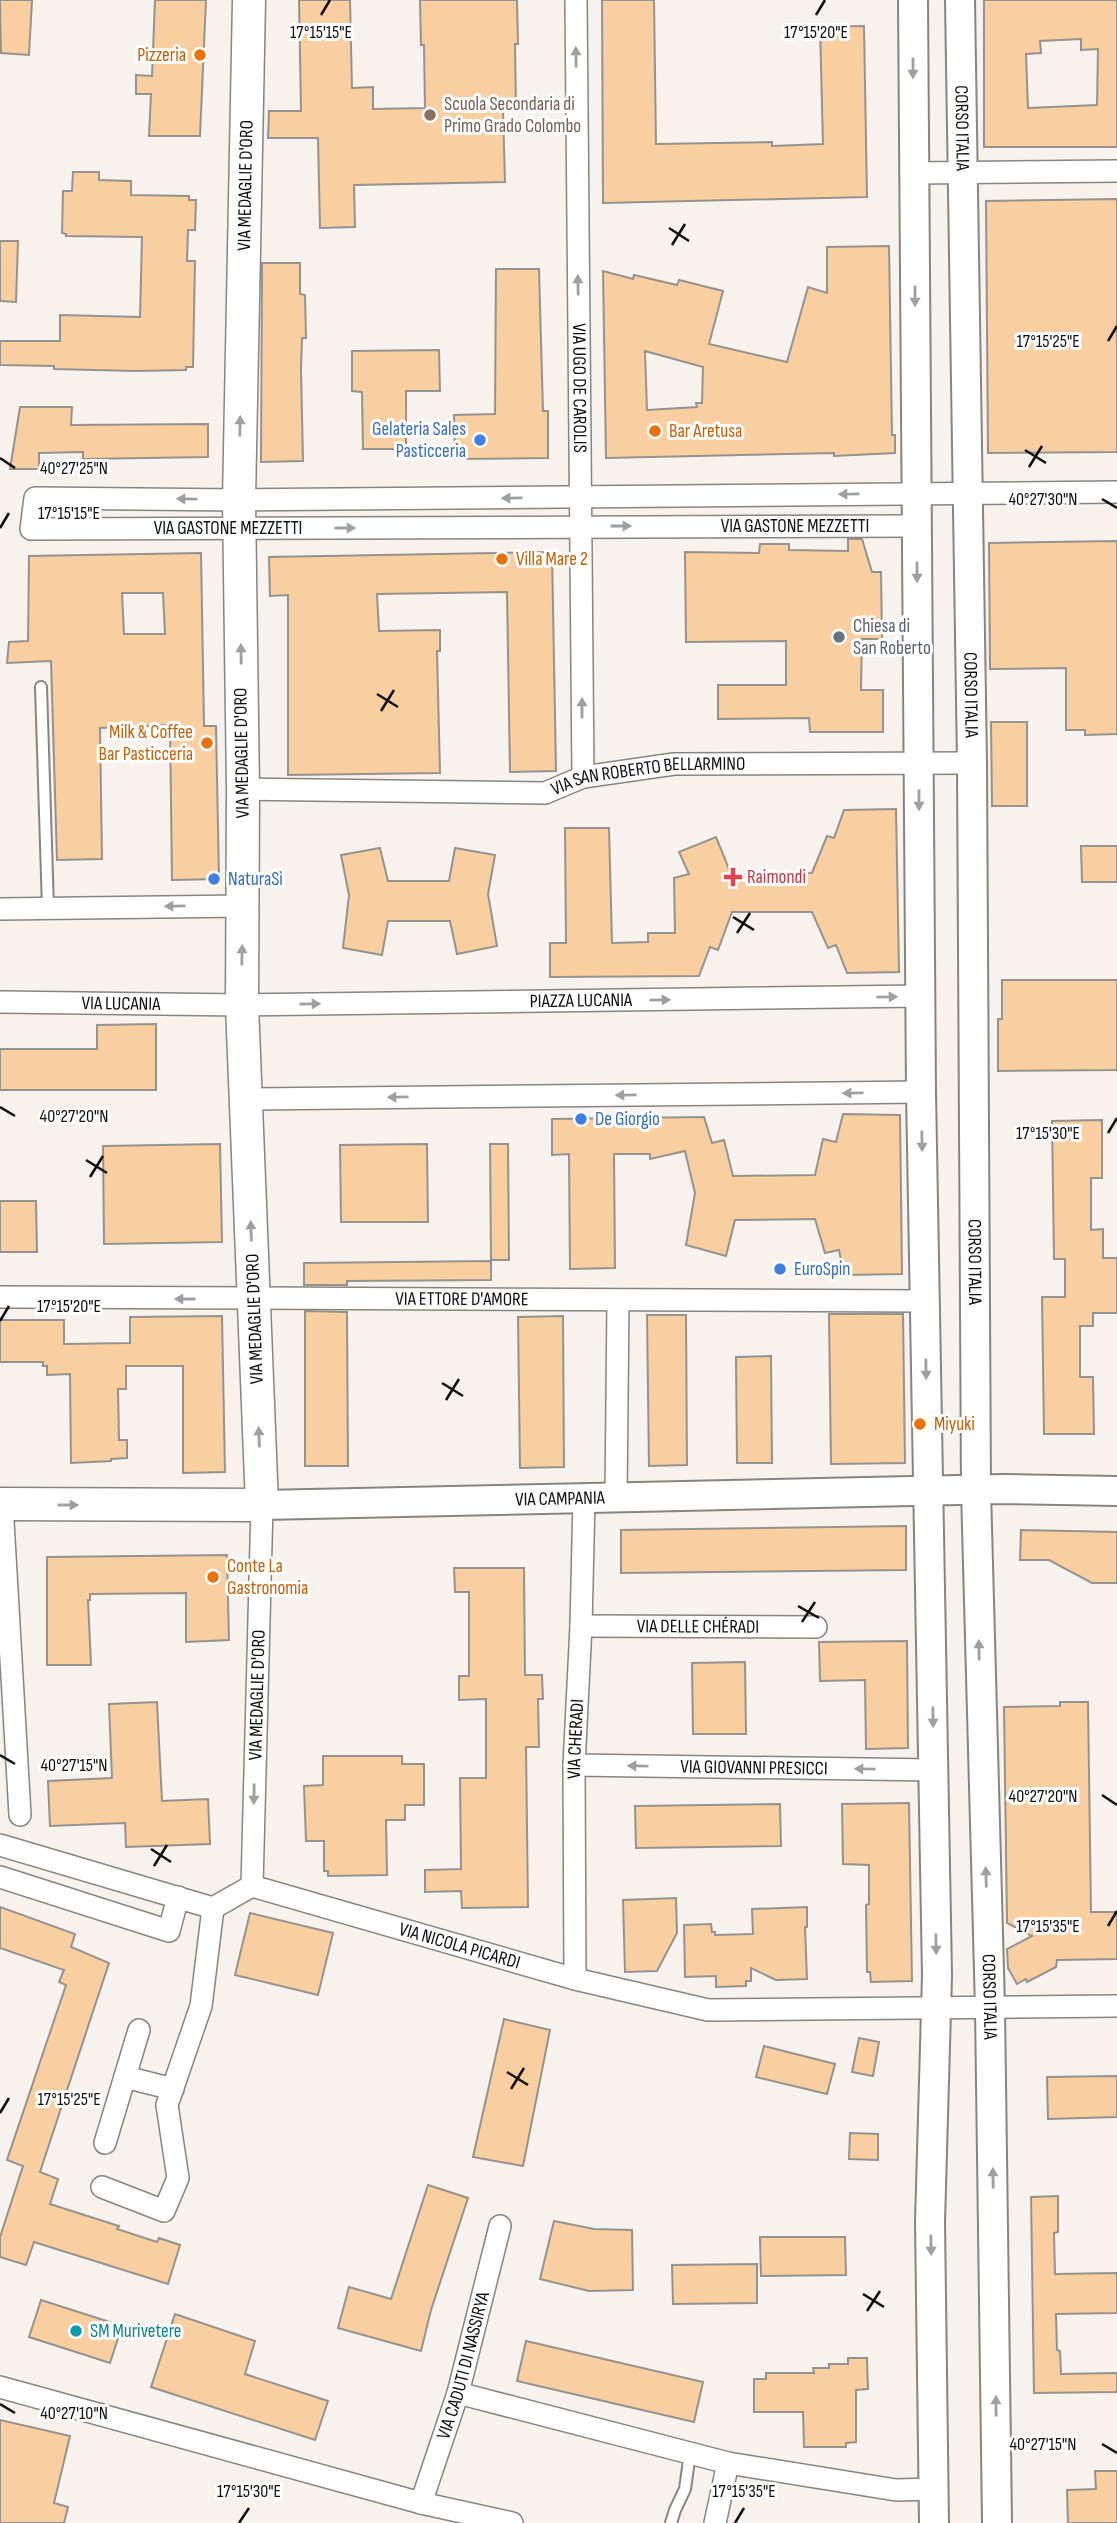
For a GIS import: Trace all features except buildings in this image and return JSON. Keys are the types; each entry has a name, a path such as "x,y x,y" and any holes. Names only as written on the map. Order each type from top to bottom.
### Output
{"main road":[{"name":"VIA MEDAGLIE D'ORO","path":"249,0 239,514 243,789 242,1006 262,1505"},
{"name":"VIA CAMPANIA","path":"1,1504 262,1505"}],"street":[{"name":"VIA UGO DE CAROLIS","path":"576,0 583,777"},
{"path":"913,0 921,1092 936,2008 930,2222 934,2523"},
{"name":"CORSO ITALIA","path":"960,0 972,763 976,1490 990,2008 997,2523"},
{"path":"914,173 1117,171"},
{"name":"VIA GASTONE MEZZETTI","path":"917,526 581,526 239,514 35,498 32,529 239,514 580,497 1117,492"},
{"name":"VIA SAN ROBERTO BELLARMINO","path":"243,789 545,793 583,777 674,764 972,763"},
{"path":"0,909 243,906"},
{"name":"PIAZZA LUCANIA","path":"242,1006 921,996"},
{"name":"VIA LUCANIA","path":"0,1002 242,1006"},
{"path":"246,1099 921,1092"},
{"name":"VIA ETTORE D'AMORE","path":"0,1297 925,1301"},
{"path":"616,1498 618,1300"},
{"name":"VIA CAMPANIA","path":"262,1505 976,1490 1117,1491"},
{"name":"VIA CHERADI","path":"575,1979 574,1765 584,1499"},
{"name":"VIA CAMPANIA","path":"1,1504 20,1815"},
{"name":"VIA MEDAGLIE D'ORO","path":"252,1886 262,1505"},
{"name":"VIA DELLE CHÉRADI","path":"581,1626 816,1627"},
{"name":"VIA GIOVANNI PRESICCI","path":"574,1765 934,1770"},
{"path":"0,1845 213,1908 252,1886"},
{"path":"0,1877 169,1931 178,1898"},
{"name":"VIA NICOLA PICARDI","path":"252,1886 575,1979 708,2010 1117,2006"},
{"path":"102,2187 164,2211 178,2178 167,2105 201,2007 213,1908"},
{"path":"105,2143 139,2030"},
{"path":"125,2077 173,2089"},
{"name":"VIA CADUTI DI NASSIRYA","path":"421,2503 458,2393 500,2227"},
{"path":"0,2387 421,2503 512,2523"},
{"path":"458,2393 728,2463 896,2490 934,2489"},
{"path":"715,2523 728,2463"}],"lane":[{"path":"41,687 48,908"},
{"path":"671,2523 685,2489 690,2453"}],"place":[{"name":"Pizzeria","path":"200,55"},
{"name":"Scuola Secondaria di Primo Grado Colombo","path":"430,115"},
{"name":"Bar Aretusa","path":"655,431"},
{"name":"Gelateria Sales Pasticceria","path":"480,440"},
{"name":"Villa Mare 2","path":"502,559"},
{"name":"Chiesa di San Roberto","path":"839,637"},
{"name":"Milk & Coffee Bar Pasticceria","path":"207,743"},
{"name":"Raimondi","path":"733,877"},
{"name":"NaturaSì","path":"214,879"},
{"name":"De Giorgio","path":"581,1119"},
{"name":"EuroSpin","path":"780,1269"},
{"name":"Miyuki","path":"920,1424"},
{"name":"Conte La Gastronomia","path":"213,1577"},
{"name":"SM Murivetere","path":"76,2331"}]}
